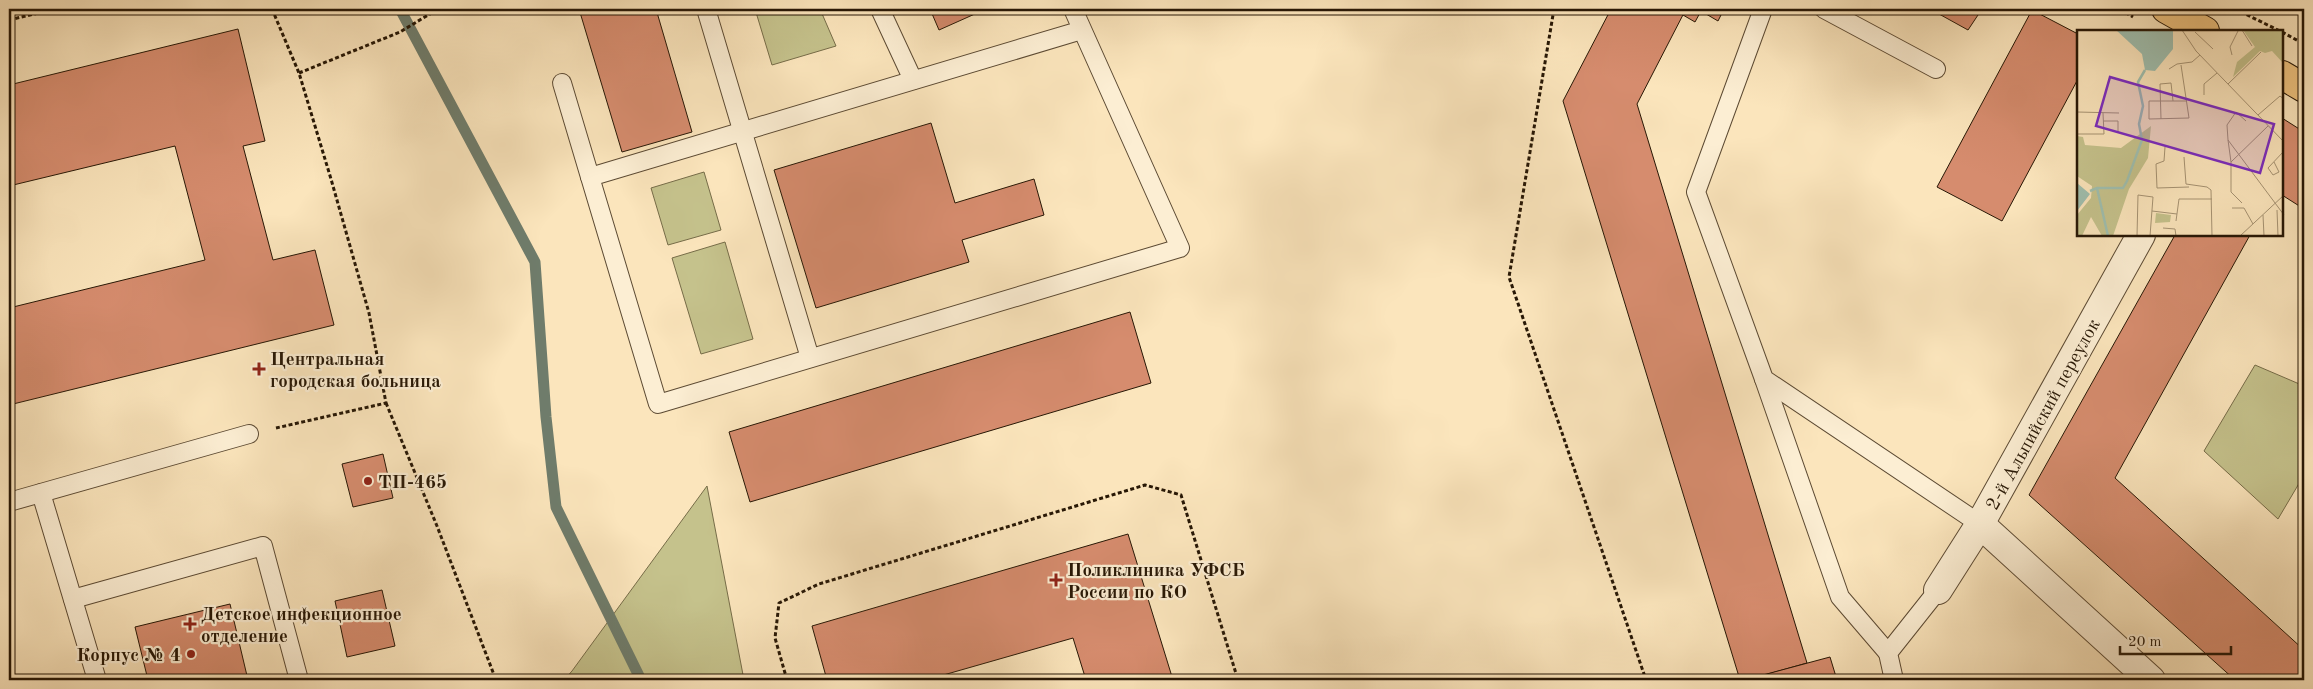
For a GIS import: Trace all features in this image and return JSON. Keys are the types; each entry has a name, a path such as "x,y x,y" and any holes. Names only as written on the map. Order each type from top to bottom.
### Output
{"main road":[{"path":"2166,9 2203,30"},
{"path":"2283,76 2304,88"}],"street":[{"name":"2-й Альпийский переулок","path":"1938,590 1980,524 2140,236"},
{"path":"1980,524 2151,680"}],"lane":[{"path":"706,9 810,358"},
{"path":"880,9 913,80"},
{"path":"562,83 658,404 1180,248 1072,9"},
{"path":"1762,9 1696,192 1764,378 1840,597 1888,653 1894,680"},
{"path":"1824,9 1936,69"},
{"path":"590,177 1082,30"},
{"path":"1764,378 1980,524"},
{"path":"9,502 248,434"},
{"path":"41,493 98,680"},
{"path":"73,599 263,546 299,680"},
{"path":"1888,653 1938,590"}],"path":[{"path":"9,20 55,9"},
{"path":"272,9 299,74 369,313 386,403 437,526 496,680"},
{"path":"299,74 400,32 438,9"},
{"path":"1554,9 1509,277 1646,680"},
{"path":"2235,9 2277,30"},
{"path":"2283,33 2304,44"},
{"path":"248,434 386,403"},
{"path":"787,680 775,638 779,603 818,584 1145,485 1181,495 1238,680"}],"shaded area":[{"path":"755,9 820,9 836,46 772,65"},
{"path":"704,172 721,230 668,245 651,188"},
{"path":"725,242 753,339 701,354 672,258"},
{"path":"2255,365 2304,386 2304,475 2278,519 2204,451"},
{"path":"707,486 744,680 564,680 572,671"}],"building":[{"path":"579,9 656,9 692,132 622,152"},
{"path":"930,9 986,9 939,30"},
{"path":"1611,9 1686,9 1637,104 1807,663 1747,680 1740,680 1563,101"},
{"path":"1686,9 1724,9 1718,21 1701,11 1695,22 1683,15"},
{"path":"1930,9 1982,9 1968,30"},
{"path":"2032,10 2077,33 2077,81 2002,221 1937,187"},
{"path":"238,29 265,141 243,146 273,260 315,250 334,325 9,405 9,308 205,260 175,146 9,186 9,85"},
{"path":"2283,119 2304,132 2304,209 2283,196"},
{"path":"931,123 955,203 1034,179 1044,215 962,240 969,262 816,308 774,170"},
{"path":"2174,236 2249,236 2115,478 2304,650 2304,680 2235,680 2029,495"},
{"path":"1130,312 1151,383 750,502 729,432"},
{"name":"ТП-465","path":"383,454 393,498 353,507 342,464"},
{"name":"Поликлиника УФСБ России по КО","path":"1128,534 1173,680 1086,680 1073,638 926,680 827,680 812,626"},
{"path":"382,590 395,646 347,657 335,601"},
{"name":"Корпус № 4","path":"230,604 248,680 148,680 135,627"},
{"path":"1830,657 1837,680 1765,680 1763,675"}],"waterway":[{"path":"400,9 535,262 546,417 556,507 641,680"}],"place":[{"name":"Центральная городская больница","path":"259,369"},
{"name":"ТП-465","path":"368,481"},
{"name":"Поликлиника УФСБ России по КО","path":"1056,580"},
{"name":"Детское инфекционное отделение","path":"190,624"},
{"name":"Корпус № 4","path":"191,654"}]}
